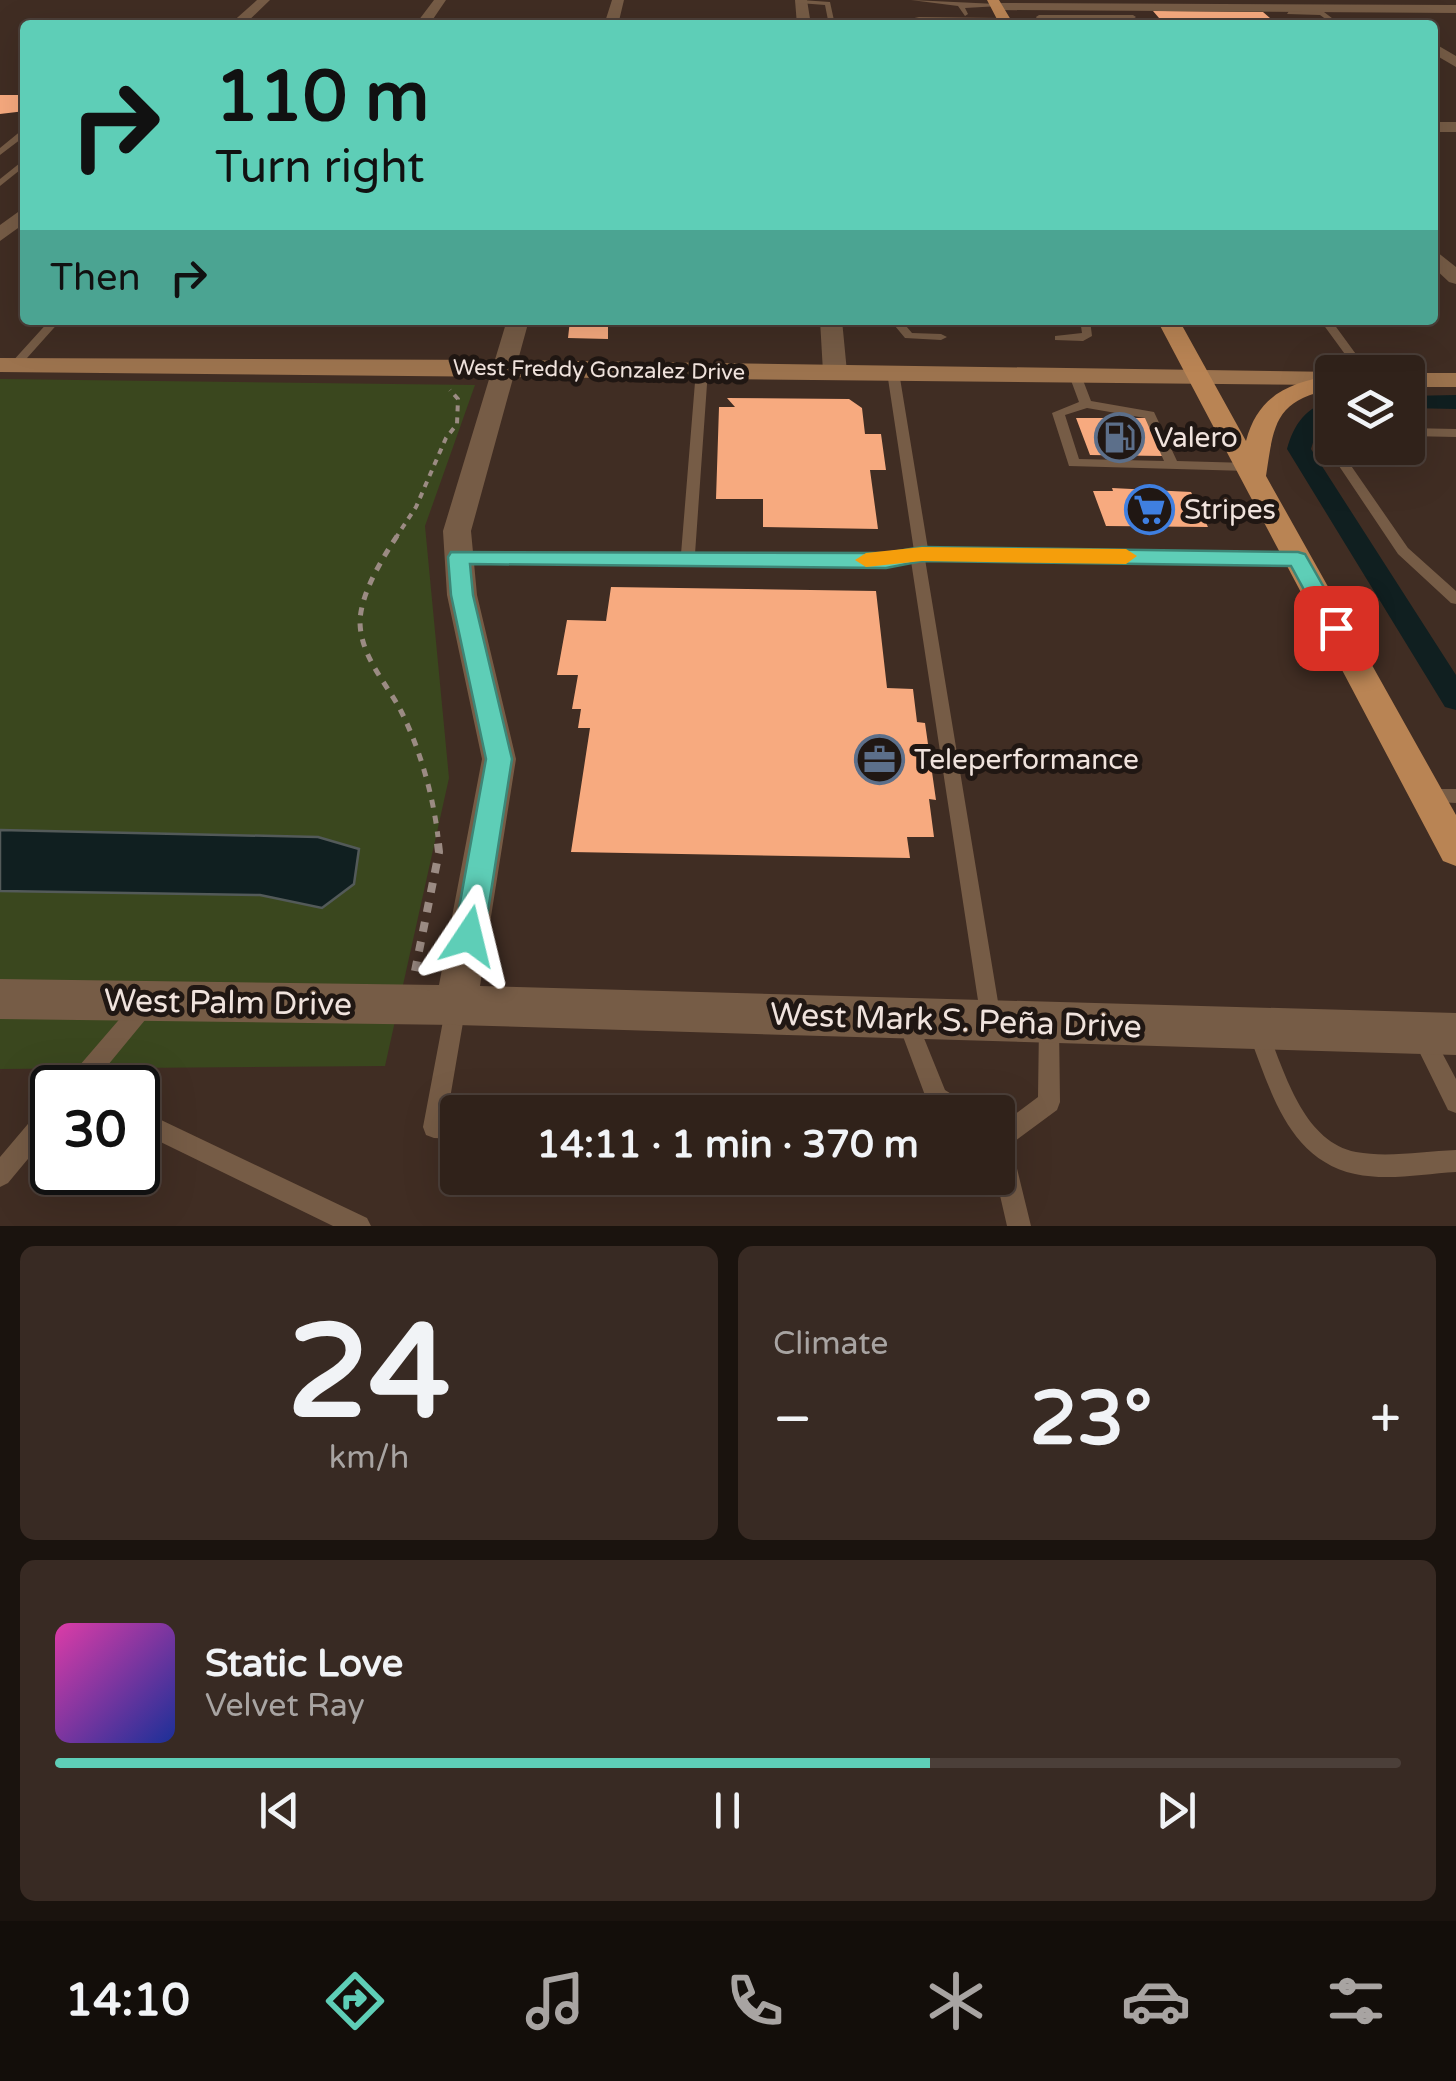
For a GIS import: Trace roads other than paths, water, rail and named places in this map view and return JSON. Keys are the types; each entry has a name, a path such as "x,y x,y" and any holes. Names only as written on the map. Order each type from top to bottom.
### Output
{"main road":[{"path":"1171,325 1298,559 1441,796 1456,850"},
{"name":"West Freddy Gonzalez Drive","path":"8,366 503,367 1315,379"},
{"path":"1425,380 1456,380"},
{"path":"1250,471 1268,410 1284,397 1315,386"}],"street":[{"path":"242,20 264,0"},
{"path":"1001,13 1073,3 1118,8 1189,3 1285,10 1375,4 1456,9"},
{"path":"1375,4 1397,20"},
{"path":"0,235 20,217"},
{"path":"1438,260 1456,278"},
{"path":"456,1006 499,759 462,595 457,531 516,325"},
{"path":"831,325 835,372"},
{"name":"West Palm Drive","path":"0,999 456,1006"},
{"name":"West Mark S. Peña Drive","path":"456,1006 1439,1034"}],"lane":[{"path":"963,10 948,0 914,0 920,13 1001,13"},
{"path":"801,1 828,3 831,20"},
{"path":"1041,20 1039,17 1118,8"},
{"path":"1285,10 1297,20"},
{"path":"1318,10 1331,20"},
{"path":"912,20 1001,13"},
{"path":"0,152 20,136"},
{"path":"0,183 20,166"},
{"path":"8,366 51,325"},
{"path":"899,325 909,336 941,338"},
{"path":"1059,338 1083,338 1088,334 1086,325"},
{"path":"1329,325 1351,355"},
{"path":"688,559 702,370"},
{"path":"893,372 992,1021"},
{"path":"1075,375 1091,418"},
{"path":"1086,404 1120,418"},
{"path":"1172,466 1150,415 1086,404 1058,413 1074,463 1139,460 1172,466 1250,471"},
{"path":"1425,432 1456,433"},
{"path":"1344,465 1403,551 1456,599"},
{"path":"459,557 886,560 920,555 1298,559"},
{"path":"94,1065 148,1001"},
{"path":"440,1127 434,1127 456,1006"},
{"path":"906,1018 936,1095"},
{"path":"1015,1127 1049,1102 1050,1022"},
{"path":"1256,1029 1300,1127 1321,1148 1354,1163 1456,1161"},
{"path":"1439,1034 1456,1102"},
{"path":"160,1131 359,1226"},
{"path":"0,1175 30,1140"},
{"path":"1011,1195 1019,1226"}],"waterway":[{"path":"1425,402 1456,402"},
{"path":"1315,417 1303,434 1299,449 1456,699"}],"place":[{"name":"Valero","path":"1119,437"},
{"name":"Stripes","path":"1149,509"},
{"name":"Teleperformance","path":"879,759"}]}
